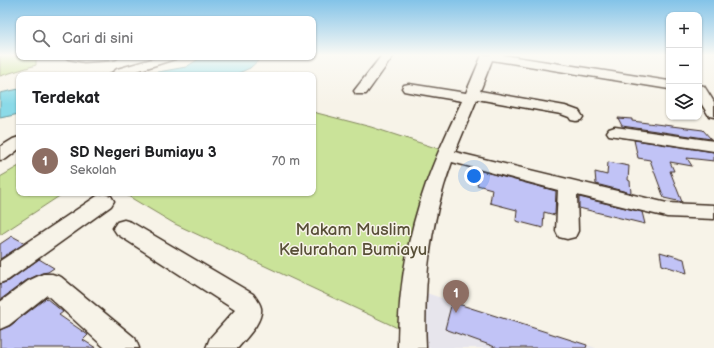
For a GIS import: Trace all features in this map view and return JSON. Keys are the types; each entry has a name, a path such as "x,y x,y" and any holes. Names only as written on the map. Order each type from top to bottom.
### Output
{"street":[{"path":"361,91 376,71"},
{"path":"412,348 413,286 429,204 446,155 481,71"},
{"path":"586,71 666,85"},
{"path":"409,88 565,110 574,114 576,117"},
{"path":"702,90 714,90"},
{"path":"702,95 714,113"},
{"path":"615,132 714,146"},
{"path":"0,154 16,144"},
{"path":"446,155 667,210 712,214"},
{"path":"567,231 568,186"},
{"path":"0,273 104,201"},
{"path":"124,228 244,302 248,308 246,316 220,348"},
{"path":"0,317 42,284 52,284 125,348"}],"shaded area":[{"path":"426,293 596,348 427,348"}],"green space":[{"path":"0,71 16,71 0,76"},
{"name":"Makam Muslim Kelurahan Bumiayu","path":"316,113 371,127 442,150 402,330 175,224 128,196 316,196"},
{"path":"16,168 16,196 59,196 0,235 0,177"}],"water":[{"path":"162,71 243,71 241,72 158,72"},
{"path":"16,90 16,115 0,118 0,93"}],"building":[{"path":"618,118 703,130 711,139 622,126"},
{"path":"634,140 714,152 714,161 687,158 692,166 670,162 674,171 670,171 682,202 664,198 650,160 638,158"},
{"path":"608,162 629,166 628,180 630,181 631,193 596,184 595,172 607,175"},
{"path":"481,171 556,191 555,215 544,212 543,228 516,221 517,210 490,203 492,189 477,185"},
{"path":"579,197 642,212 645,224 579,208"},
{"path":"12,236 25,243 0,259 0,244"},
{"path":"660,252 684,259 687,273 662,265"},
{"path":"39,259 54,268 48,272 42,273 27,280 0,300 0,284 9,281"},
{"path":"46,298 63,312 59,315 88,335 83,340 96,348 0,348 0,330 10,326"},
{"path":"452,302 587,345 586,348 498,348 445,329"}],"place":[{"name":"SD Negeri Bumiayu 3","path":"456,313"}]}
